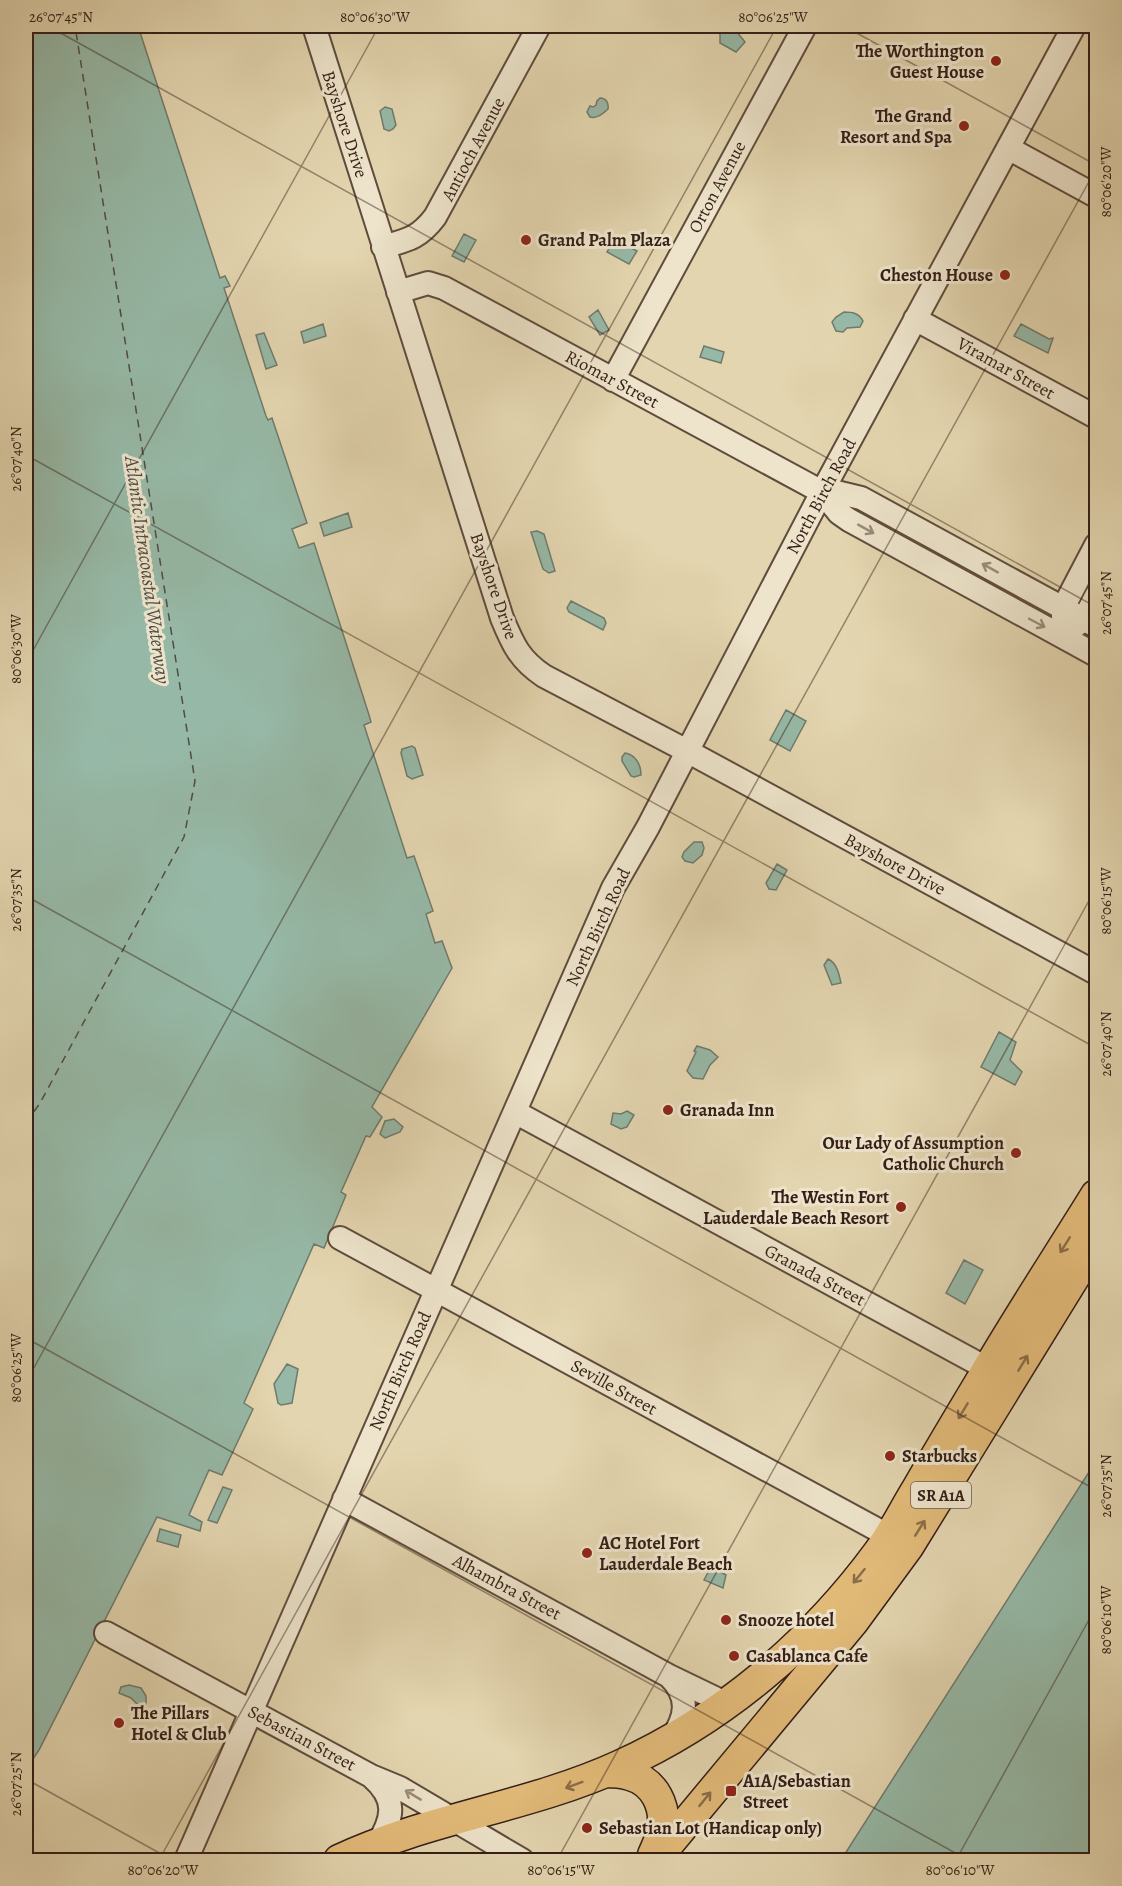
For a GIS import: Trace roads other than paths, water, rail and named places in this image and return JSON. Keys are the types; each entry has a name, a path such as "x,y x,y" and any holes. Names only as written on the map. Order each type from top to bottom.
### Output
{"main road":[{"name":"SR A1A","path":"339,1860 452,1820 557,1791 606,1772 671,1740 727,1704 788,1655 826,1616 879,1552 988,1369 1096,1195"},
{"name":"SR A1A","path":"653,1860 853,1622 908,1547 1096,1242"},
{"path":"606,1772 629,1774 642,1780 659,1798 663,1811 663,1823 653,1860"}],"street":[{"name":"Bayshore Drive","path":"314,26 502,618 522,658 544,676 1096,973"},
{"name":"Antioch Avenue","path":"383,247 410,240 419,235 435,217 539,26"},
{"name":"Orton Avenue","path":"613,380 805,26"},
{"name":"North Birch Road","path":"186,1860 609,896 822,492 1074,26"},
{"path":"1008,148 1096,196"},
{"name":"Riomar Street","path":"398,292 428,283 444,288 822,492 839,513 849,520 1096,655"},
{"name":"Viramar Street","path":"915,319 1096,417"},
{"name":"Riomar Street","path":"822,492 836,492 861,498 1090,622"},
{"path":"1096,545 1063,608 1063,636 1090,622 1096,597"},
{"name":"Granada Street","path":"515,1112 988,1369"},
{"name":"Seville Street","path":"340,1238 889,1536"},
{"name":"Alhambra Street","path":"344,1499 669,1676 727,1704"},
{"name":"Sebastian Street","path":"106,1633 371,1776 400,1788 522,1860"},
{"path":"669,1676 677,1684 684,1703 681,1723 671,1740"},
{"name":"Sebastian Street","path":"371,1776 387,1793 391,1804 389,1823 377,1845"}],"water":[{"name":"Atlantic Intracoastal Waterway","path":"26,26 138,26 220,278 225,276 230,286 224,288 266,416 268,420 272,418 307,523 292,529 299,548 314,543 369,715 371,722 364,725 407,858 414,856 433,911 426,914 435,943 442,941 452,968 372,1107 382,1117 370,1137 366,1136 341,1192 346,1195 324,1248 314,1244 244,1403 253,1409 222,1475 209,1470 189,1515 202,1522 200,1531 157,1517 39,1750 26,1769 26,845 32,837 29,766 26,762"},
{"path":"720,26 732,26 745,42 736,52 720,43"},
{"path":"600,98 607,101 608,109 597,117 590,117 587,112 590,106 596,105"},
{"path":"385,107 392,109 396,125 389,131 384,129 380,111"},
{"path":"464,234 476,240 464,262 452,256"},
{"path":"614,239 637,251 629,264 607,252"},
{"path":"598,310 609,330 600,335 589,317"},
{"path":"844,312 859,316 863,321 860,327 847,328 843,332 836,331 832,322"},
{"path":"323,324 326,336 304,343 301,332"},
{"path":"1021,324 1049,339 1053,338 1048,353 1014,336"},
{"path":"264,333 277,365 266,369 256,335"},
{"path":"704,346 724,352 721,363 700,357"},
{"path":"348,513 352,527 324,536 320,523"},
{"path":"537,531 544,534 555,571 549,573 543,569 531,532"},
{"path":"571,601 604,618 606,623 603,630 569,612 567,608"},
{"path":"786,710 806,721 790,751 770,740"},
{"path":"412,746 415,748 423,775 412,779 407,776 401,753 402,749"},
{"path":"625,753 637,761 641,775 631,776 622,761"},
{"path":"694,842 702,842 704,848 702,855 693,863 685,861 682,857 684,852"},
{"path":"777,864 787,870 776,890 769,889 766,883"},
{"path":"828,959 836,966 841,983 832,985 824,965"},
{"path":"999,1032 1016,1042 1010,1060 1022,1072 1015,1085 981,1067"},
{"path":"697,1046 710,1050 718,1057 710,1065 703,1079 693,1078 687,1071"},
{"path":"627,1111 634,1115 627,1127 621,1129 611,1124 613,1113 621,1114"},
{"path":"394,1119 403,1127 400,1132 385,1138 380,1134 385,1121"},
{"path":"964,1260 983,1270 965,1304 946,1293"},
{"path":"287,1364 298,1369 292,1403 281,1405 278,1403 274,1384"},
{"path":"1096,1461 1096,1860 841,1860"},
{"path":"223,1487 232,1490 217,1523 208,1520"},
{"path":"160,1529 181,1535 178,1547 157,1541"},
{"path":"711,1567 726,1575 723,1588 704,1580"},
{"path":"129,1685 141,1688 146,1696 146,1704 139,1706 131,1698 119,1693 121,1687"}],"place":[{"name":"The Worthington Guest House","path":"996,61"},
{"name":"The Grand Resort and Spa","path":"964,126"},
{"name":"Grand Palm Plaza","path":"526,240"},
{"name":"Cheston House","path":"1005,275"},
{"name":"Granada Inn","path":"668,1110"},
{"name":"Our Lady of Assumption Catholic Church","path":"1016,1153"},
{"name":"The Westin Fort Lauderdale Beach Resort","path":"901,1207"},
{"name":"Starbucks","path":"890,1456"},
{"name":"AC Hotel Fort Lauderdale Beach","path":"587,1553"},
{"name":"Snooze hotel","path":"726,1620"},
{"name":"Casablanca Cafe","path":"734,1656"},
{"name":"The Pillars Hotel & Club","path":"119,1723"},
{"name":"A1A/Sebastian Street","path":"731,1791"},
{"name":"Sebastian Lot (Handicap only)","path":"587,1828"}]}
